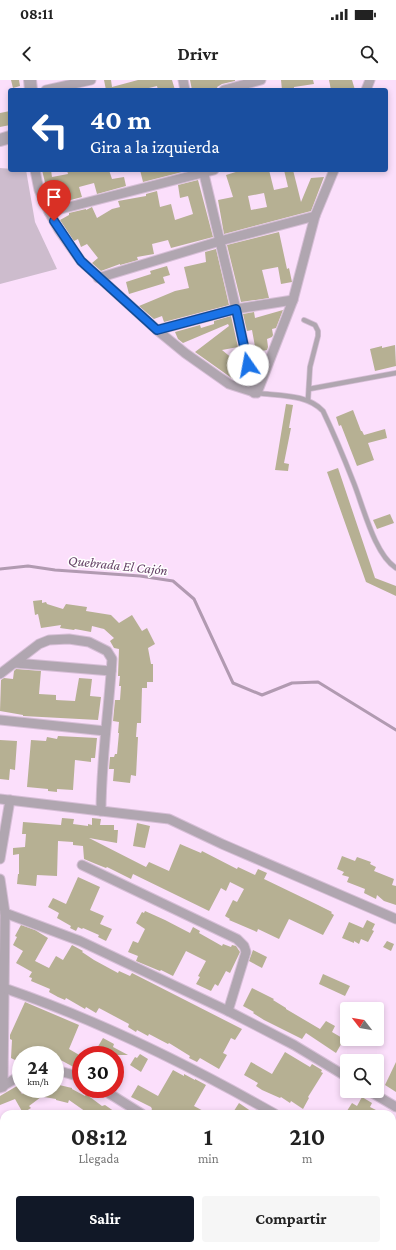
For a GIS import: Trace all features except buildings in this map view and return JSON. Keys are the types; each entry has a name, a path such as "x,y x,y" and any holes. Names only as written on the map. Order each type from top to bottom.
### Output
{"street":[{"path":"55,88 91,80"},
{"path":"231,88 261,80"},
{"path":"35,172 39,190 49,212 59,230 81,261 98,278 185,353 229,384 255,393"},
{"path":"49,212 200,172"},
{"path":"204,172 255,393"},
{"path":"255,393 293,300 316,216 333,172"},
{"path":"98,278 220,241 316,216"},
{"path":"157,330 236,309 293,300"},
{"path":"0,674 39,644 49,640 69,638 89,642 107,651 112,659 105,731 101,811"},
{"path":"15,663 111,672"},
{"path":"0,720 105,731"},
{"path":"0,799 169,819 222,844 396,919"},
{"path":"0,859 10,800"},
{"path":"82,865 238,939 244,946 246,952 228,1011"},
{"path":"0,879 5,913 1,1088"},
{"path":"5,913 80,942 228,1011 294,1045 340,1073"},
{"path":"4,988 39,1000 120,1035 218,1082 269,1110"},
{"path":"1,1088 12,1081"},
{"path":"116,1098 136,1110"},
{"path":"381,1098 396,1107"}],"lane":[{"path":"304,320 315,325 318,331 310,367 308,400"},
{"path":"309,389 396,373"},
{"path":"255,393 308,400 317,405 323,411 383,556 396,568"}],"shaded area":[{"path":"0,168 8,169 8,172 26,172 35,222 57,269 0,284"}],"waterway":[{"name":"Quebrada El Cajón","path":"0,569 28,566 55,570 140,576 173,581 194,599 233,683 262,695 292,683 318,682 396,730"}],"route":[{"path":"54,221 81,261 157,330 236,309 248,365"}]}
